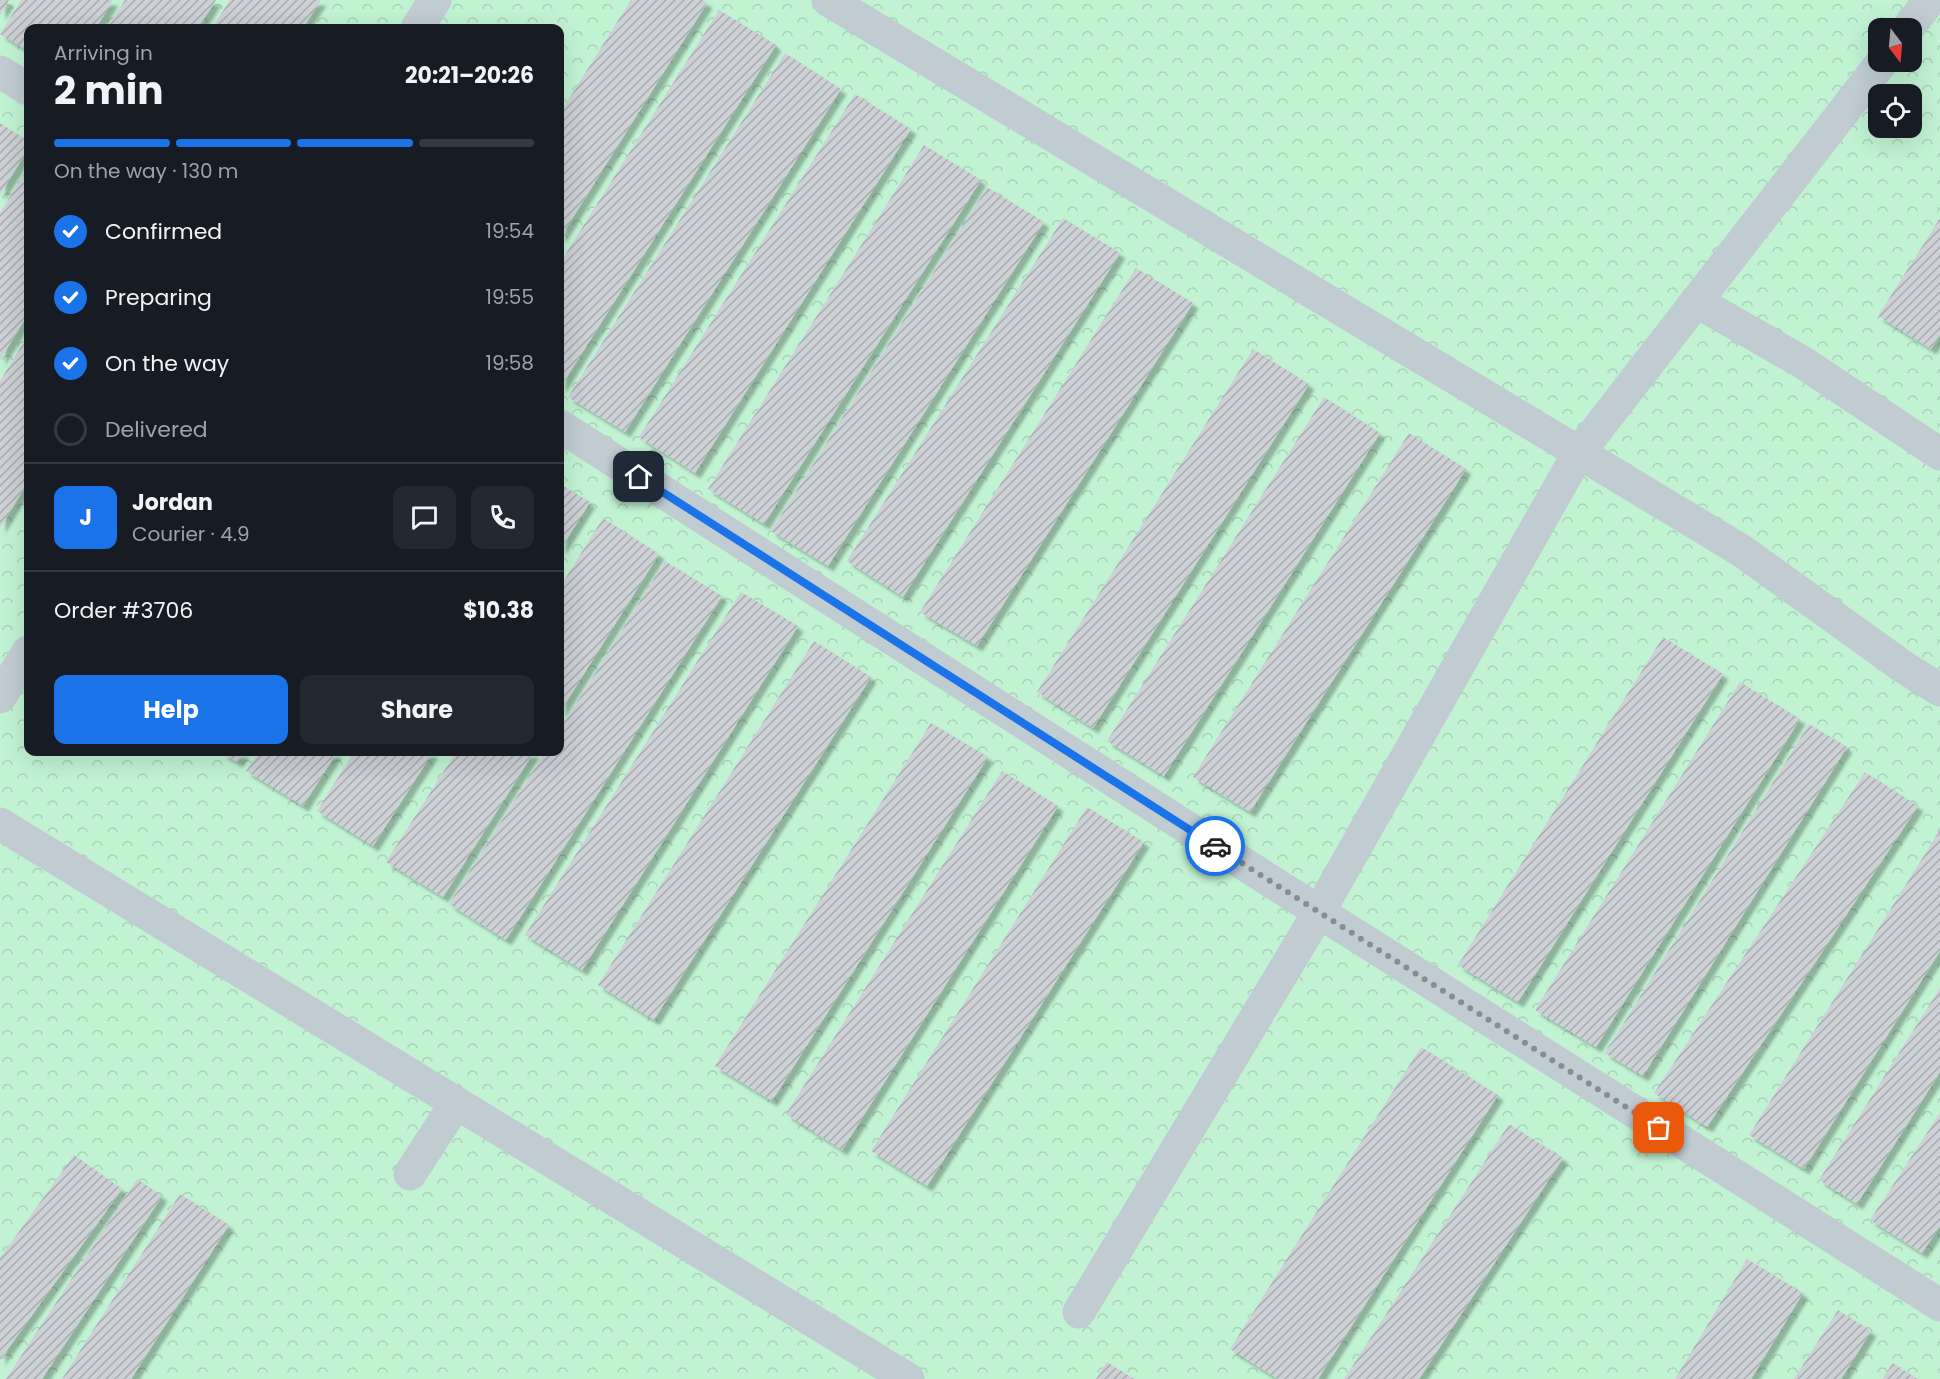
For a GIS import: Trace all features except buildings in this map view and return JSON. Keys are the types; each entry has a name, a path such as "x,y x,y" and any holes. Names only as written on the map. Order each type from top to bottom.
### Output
{"lane":[{"path":"420,24 435,0"},
{"path":"828,0 1742,551 1902,666 1940,690"},
{"path":"1916,18 1930,0"},
{"path":"0,72 24,87"},
{"path":"1079,1312 1318,912 1578,454 1874,72"},
{"path":"1696,301 1802,362 1940,454"},
{"path":"564,429 1318,912 1940,1305"},
{"path":"0,698 24,659"},
{"path":"0,824 908,1379"},
{"path":"410,1174 456,1103"}],"green space":[{"path":"0,0 1940,0 1940,1379 0,1379"}],"way so far":[{"path":"1215,846 1659,1128"}],"route":[{"path":"639,477 1215,846"}]}
